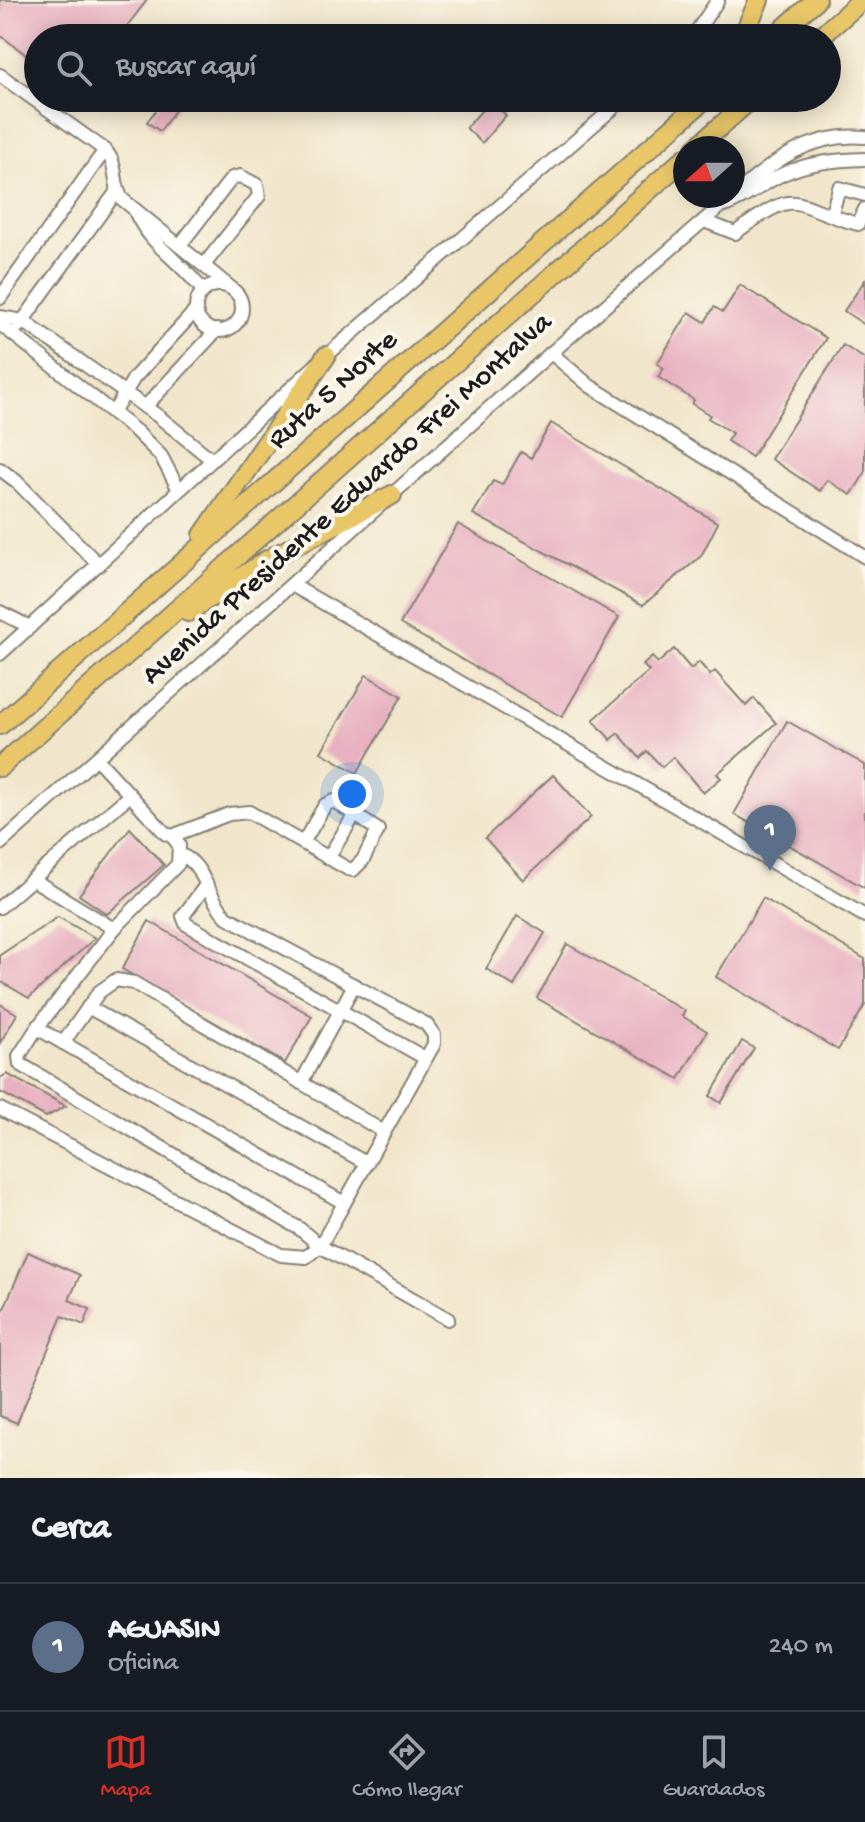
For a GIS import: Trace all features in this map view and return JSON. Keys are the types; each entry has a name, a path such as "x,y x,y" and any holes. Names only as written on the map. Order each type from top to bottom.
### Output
{"highway":[{"path":"748,24 759,0"},
{"path":"789,24 816,0"},
{"path":"835,24 862,0"},
{"name":"Ruta 5 Norte","path":"0,725 689,112"},
{"path":"709,136 736,112"},
{"name":"Ruta 5 Norte","path":"0,767 673,169"},
{"path":"179,567 246,477 326,356"},
{"path":"142,641 267,560 392,495"}],"street":[{"path":"702,24 718,0"},
{"path":"0,75 24,92"},
{"path":"12,336 117,191 115,165 105,150 52,112"},
{"path":"0,654 326,356 609,112"},
{"name":"Avenida Presidente Eduardo Frei Montalva","path":"745,186 768,166 803,146 840,137 865,137"},
{"path":"0,298 105,150"},
{"path":"745,198 781,175 820,161 865,159"},
{"path":"180,245 232,178 240,176 257,185 259,196 204,265"},
{"path":"832,213 839,188 865,195"},
{"path":"117,191 231,288 242,305 236,324 217,330 145,407"},
{"path":"704,221 735,233 776,204 786,201 832,213 858,224 865,209"},
{"path":"134,208 150,238 203,291"},
{"name":"Avenida Presidente Eduardo Frei Montalva","path":"0,844 718,208"},
{"path":"113,413 125,393 196,310 203,291 212,286 231,288"},
{"path":"196,310 207,327 217,330"},
{"path":"0,317 23,321 145,407 211,459"},
{"path":"0,324 113,413 161,456 179,490"},
{"path":"551,353 590,386 865,557"},
{"path":"0,469 16,481 99,565"},
{"path":"292,585 865,916"},
{"path":"0,612 30,627"},
{"path":"97,759 166,834 172,836 229,814 249,812 328,858 353,870 363,860 378,830 334,801 328,802 303,843"},
{"path":"0,907 130,795"},
{"path":"328,858 355,814"},
{"path":"0,1109 281,1255 306,1257 320,1246 434,1044 431,1028 227,917 214,905 195,863 181,855 172,836"},
{"path":"181,855 171,874 114,929 19,1056 27,1069 300,1229 320,1246 448,1319"},
{"path":"32,879 114,929"},
{"path":"206,885 183,916 186,924 425,1058"},
{"path":"63,1043 99,992 116,980 134,983 384,1132"},
{"path":"301,1083 354,985"},
{"path":"88,1007 366,1163"},
{"path":"37,1028 344,1203"}],"building":[{"path":"0,0 147,0 129,24 24,24 24,53 0,35"},
{"path":"154,112 174,112 160,131 147,122"},
{"path":"480,112 503,112 506,115 482,143 466,128"},
{"path":"865,280 865,325 844,311"},
{"path":"740,285 826,338 752,457 727,441 732,433 708,418 710,415 692,404 694,400 658,377 664,368 657,364 689,312 705,322 714,307 723,312"},
{"path":"843,345 865,359 865,473 851,495 827,480 820,491 771,459"},
{"path":"551,423 718,523 701,556 643,605 473,514 493,481 502,485 521,452 531,458"},
{"path":"458,524 619,617 562,717 400,624"},
{"path":"674,649 691,669 699,662 710,675 715,671 746,706 754,698 776,723 717,774 721,778 703,793 673,757 662,767 647,751 640,758 618,733 611,740 593,720 649,671 643,665 652,657 658,663"},
{"path":"366,675 402,696 357,773 321,752"},
{"path":"787,721 865,765 865,888 734,814"},
{"path":"553,775 591,817 523,880 485,838"},
{"path":"130,828 164,865 107,914 79,895"},
{"path":"763,898 865,959 865,1005 838,1050 716,977"},
{"path":"517,916 545,933 514,986 486,969"},
{"path":"58,917 95,938 29,998 0,981 0,955"},
{"path":"149,921 312,1016 285,1063 122,969"},
{"path":"567,944 685,1011 682,1016 707,1031 679,1079 537,998"},
{"path":"0,1004 17,1014 0,1043"},
{"path":"742,1041 754,1048 721,1103 710,1096"},
{"path":"7,1074 66,1106 46,1117 0,1092 0,1078"},
{"path":"28,1252 80,1275 69,1300 90,1309 84,1325 62,1316 17,1423 0,1416 0,1318"}],"place":[{"name":"AGUASIN","path":"770,871"}]}
